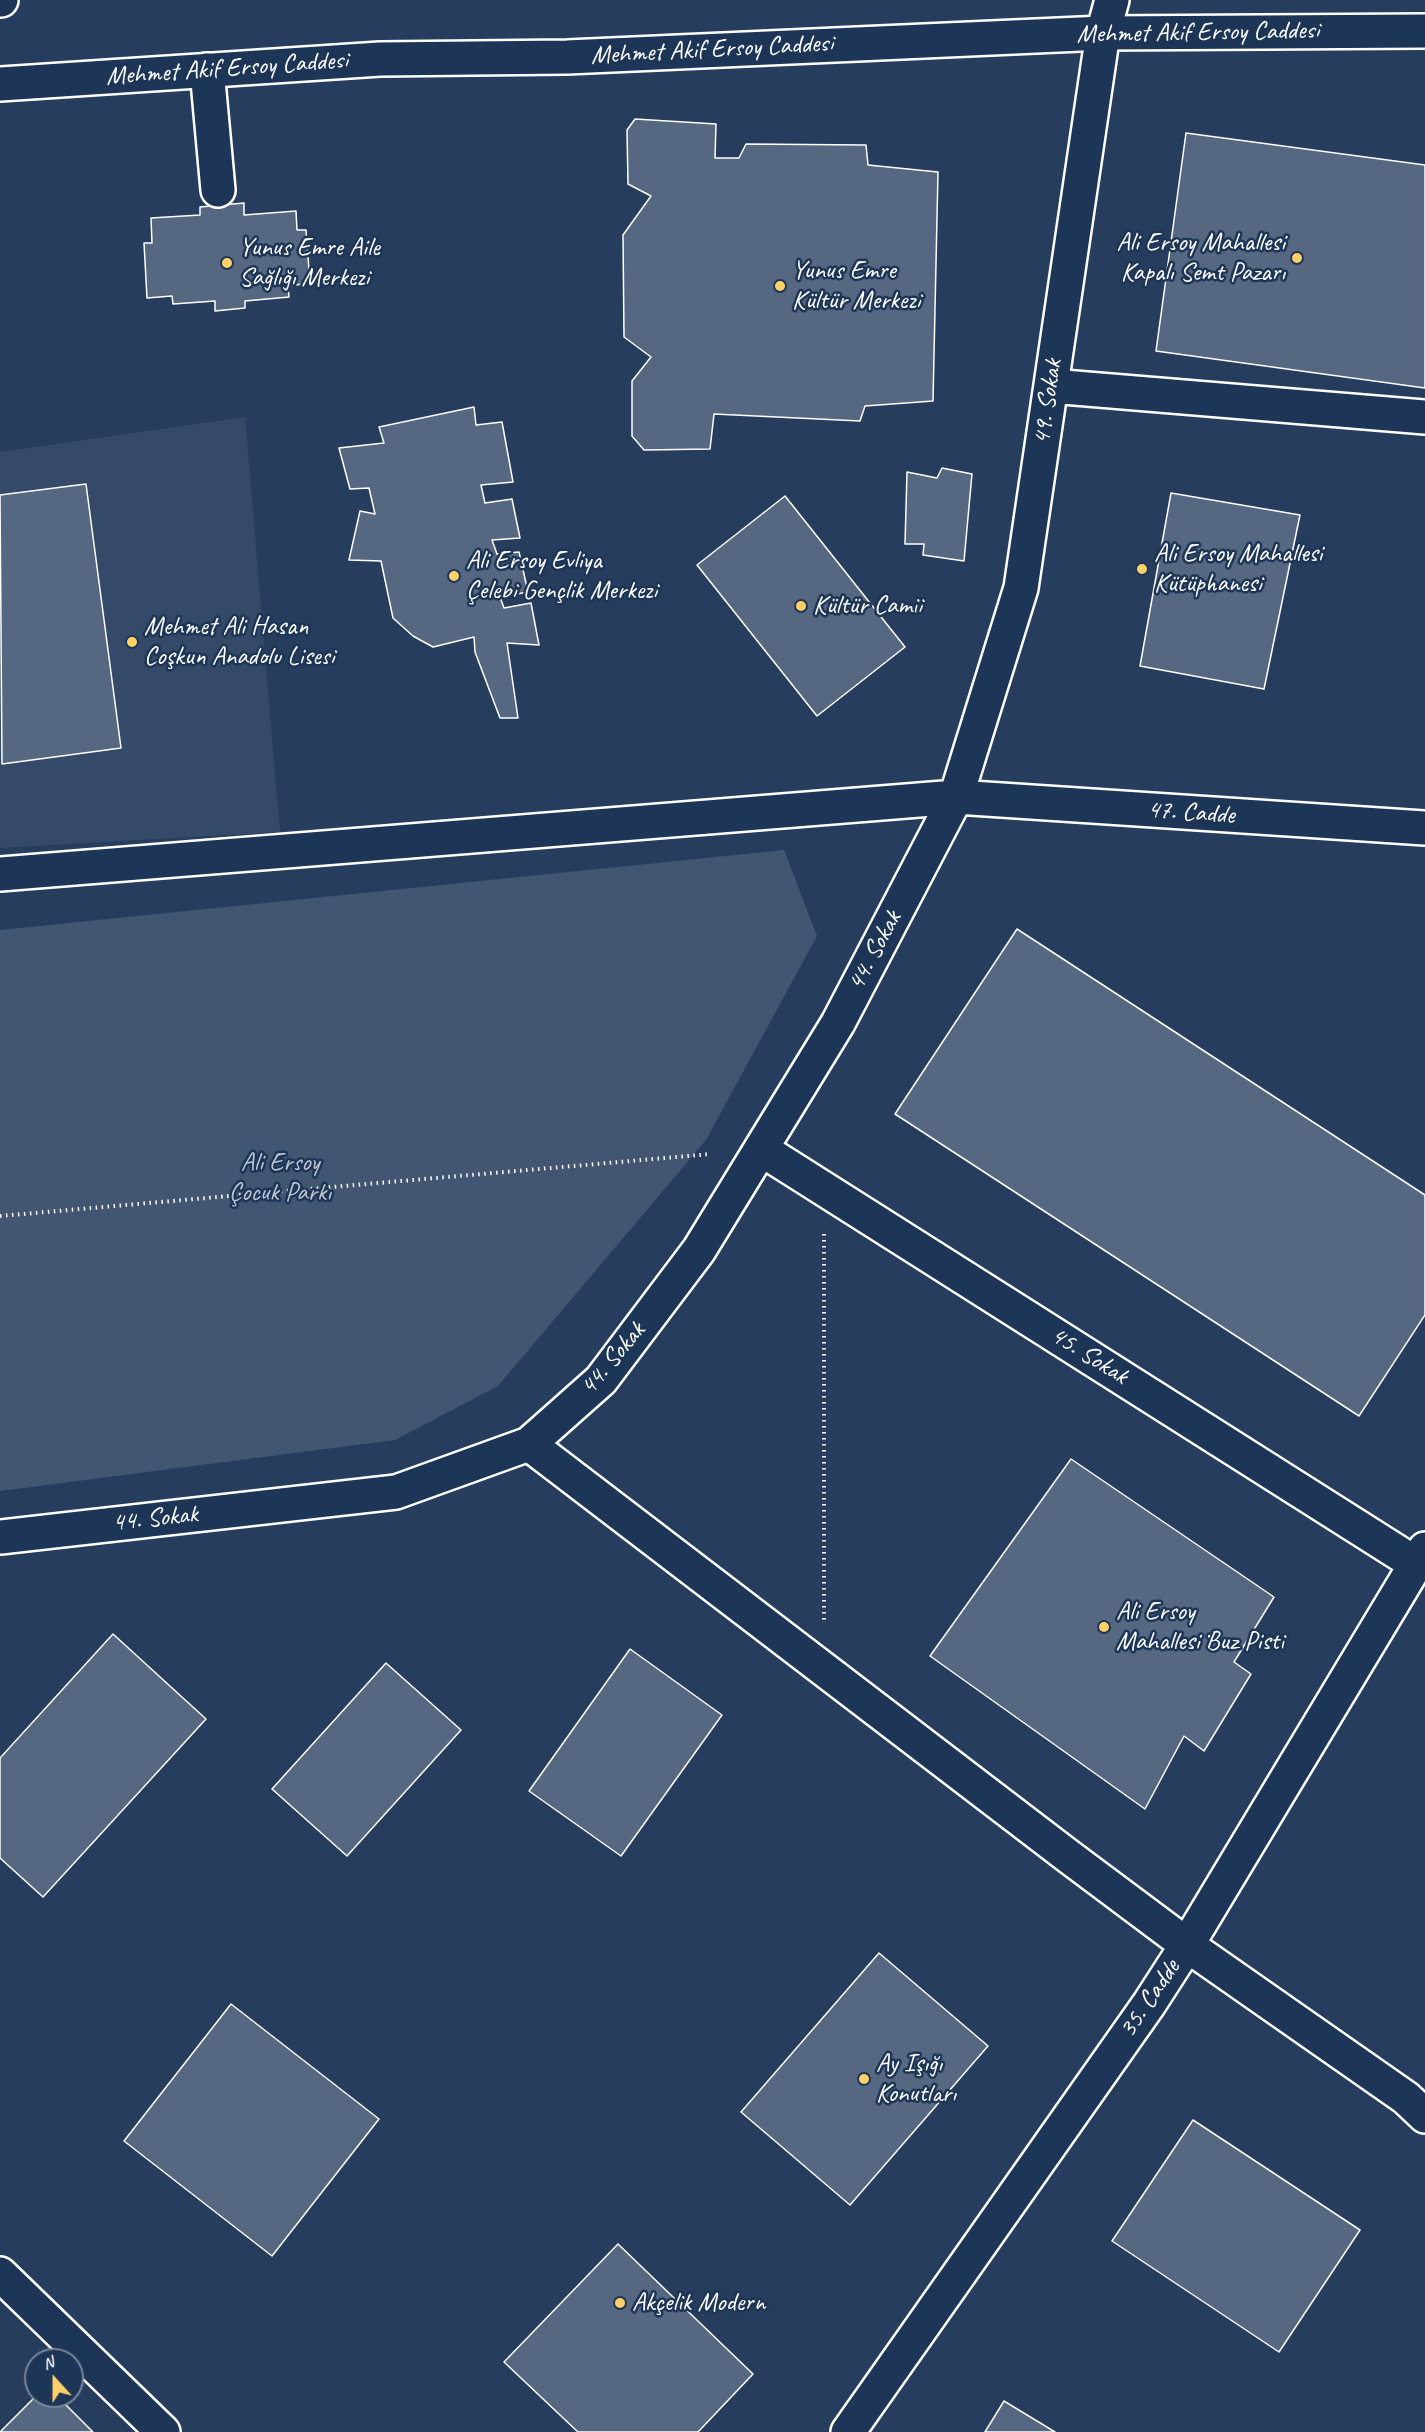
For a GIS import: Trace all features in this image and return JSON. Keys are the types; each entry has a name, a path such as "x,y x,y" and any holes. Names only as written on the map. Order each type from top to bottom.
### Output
{"street":[{"name":"49. Sokak","path":"956,797 1021,588 1103,33 1112,0"},
{"name":"Mehmet Akif Ersoy Caddesi","path":"0,84 380,59 567,57 1103,33 1425,31"},
{"path":"207,70 218,190"},
{"path":"1051,386 1425,417"},
{"name":"47. Cadde","path":"0,874 956,797 1425,828"},
{"name":"44. Sokak","path":"0,1537 396,1492 529,1444 601,1380 699,1250 838,1023 956,797"},
{"name":"45. Sokak","path":"761,1149 1420,1556"},
{"path":"529,1444 1187,1944 1406,2098 1425,2116"},
{"name":"35. Cadde","path":"848,2432 1149,2004 1420,1556"},
{"path":"0,2274 163,2432"}],"path":[{"path":"0,1216 761,1149"},
{"path":"824,1189 824,1622"}],"shaded area":[{"name":"Mehmet Ali Hasan Coşkun Anadolu Lisesi","path":"245,417 280,832 0,848 0,452"}],"green space":[{"name":"Ali Ersoy Çocuk Parkı","path":"784,850 817,936 706,1140 498,1386 395,1440 0,1491 0,930"}],"building":[{"name":"Yunus Emre Kültür Merkezi","path":"635,119 716,124 715,158 739,158 746,144 866,145 868,165 938,172 933,401 865,406 860,421 714,414 710,449 644,450 632,436 632,381 651,357 624,337 623,235 651,196 628,184 627,130"},
{"name":"Ali Ersoy Mahallesi Kapalı Semt Pazarı","path":"1186,133 1425,165 1425,388 1156,351"},
{"name":"Yunus Emre Aile Sağlığı Merkezi","path":"244,203 244,215 296,211 297,230 306,230 310,283 288,286 289,297 245,301 245,308 215,311 215,301 173,304 172,296 147,298 144,243 152,243 151,218 200,215 200,207"},
{"name":"Ali Ersoy Evliya Çelebi Gençlik Merkezi","path":"474,407 476,425 502,422 513,482 481,485 485,503 512,499 520,538 492,540 497,554 519,552 528,592 500,597 504,608 531,603 539,645 507,643 518,718 500,718 475,652 474,637 433,647 413,636 393,618 381,561 349,560 360,511 375,514 369,488 350,489 339,448 384,443 379,427"},
{"path":"942,468 972,474 964,561 923,555 924,544 905,544 907,472 937,478"},
{"path":"86,484 121,748 2,764 0,495"},
{"path":"1171,493 1300,515 1264,689 1140,666"},
{"name":"Kültür Camii","path":"785,496 905,647 817,716 697,565"},
{"path":"1017,929 1425,1195 1425,1315 1359,1416 895,1114"},
{"name":"Ali Ersoy Mahallesi̇ Buz Pisti","path":"1071,1459 1274,1597 1234,1662 1251,1674 1204,1751 1184,1736 1145,1809 930,1656"},
{"path":"113,1634 206,1719 43,1897 0,1858 0,1758"},
{"path":"630,1649 722,1715 621,1856 529,1791"},
{"path":"386,1663 461,1730 347,1856 272,1789"},
{"name":"Ay Işığı Konutları","path":"879,1953 988,2046 850,2205 741,2112"},
{"path":"231,2004 379,2119 272,2256 124,2141"},
{"path":"1193,2120 1360,2230 1279,2352 1112,2241"},
{"name":"Akçelik Modern","path":"618,2244 753,2374 698,2432 578,2432 504,2362"},
{"path":"1004,2401 1055,2432 985,2432"},
{"path":"24,2408 69,2408 93,2432 0,2432"}],"place":[{"name":"Ali Ersoy Mahallesi Kapalı Semt Pazarı","path":"1297,258"},
{"name":"Yunus Emre Aile Sağlığı Merkezi","path":"227,263"},
{"name":"Yunus Emre Kültür Merkezi","path":"780,286"},
{"name":"Ali Ersoy Mahallesi Kütüphanesi","path":"1142,569"},
{"name":"Ali Ersoy Evliya Çelebi Gençlik Merkezi","path":"454,576"},
{"name":"Kültür Camii","path":"801,606"},
{"name":"Mehmet Ali Hasan Coşkun Anadolu Lisesi","path":"132,642"},
{"name":"Ali Ersoy Mahallesi̇ Buz Pisti","path":"1104,1627"},
{"name":"Ay Işığı Konutları","path":"864,2079"},
{"name":"Akçelik Modern","path":"620,2303"}]}
